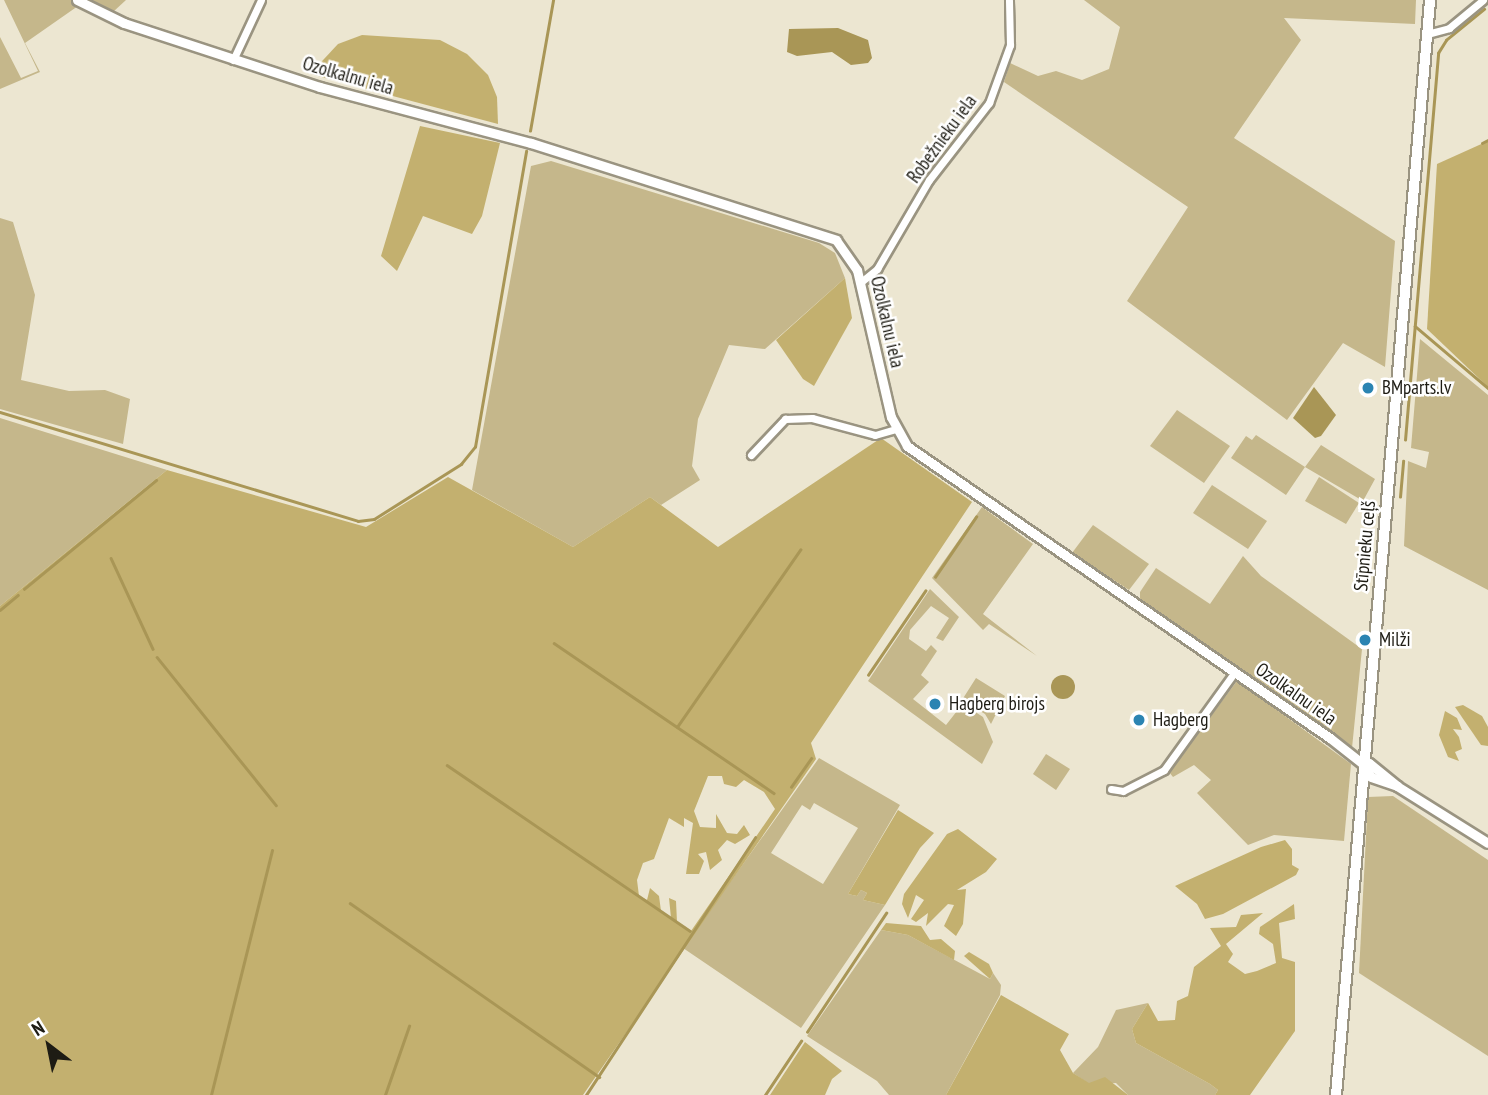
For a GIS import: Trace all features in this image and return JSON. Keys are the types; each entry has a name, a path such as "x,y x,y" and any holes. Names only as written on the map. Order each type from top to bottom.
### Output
{"main road":[{"name":"Stīpnieku ceļš","path":"1336,1095 1430,0"}],"street":[{"name":"Ozolkalnu iela","path":"76,0 124,23 233,60 531,143 825,236 845,249 861,282 895,429 919,456 1363,764 1369,763 1397,786 1488,843"},
{"path":"233,60 261,0"},
{"name":"Robežnieku iela","path":"861,282 877,269 929,180 989,103 1010,45 1009,0"},
{"path":"1427,34 1449,29 1483,0"},
{"path":"751,454 785,419 812,418 867,434 895,429"},
{"path":"1111,789 1123,791 1164,770 1234,673"}],"shaded area":[{"path":"4,0 71,0 78,6 25,43 40,72 0,89 0,37 21,78 38,71"},
{"path":"86,0 126,0 113,12"},
{"path":"1084,0 1416,0 1415,24 1284,18 1301,40 1234,138 1395,241 1385,367 1343,343 1287,420 1127,301 1188,207 1004,82 1010,63 1038,76 1056,71 1082,80 1109,69 1120,27"},
{"path":"838,28 868,40 872,58 868,63 851,65 832,52 797,56 787,52 789,29"},
{"path":"362,35 440,40 467,54 488,75 497,97 498,124 310,74 338,44"},
{"path":"420,126 500,143 482,216 472,234 423,216 397,271 381,256"},
{"path":"1488,141 1488,387 1427,329 1437,164"},
{"path":"551,161 819,243 835,253 845,278 765,349 729,345 698,419 692,466 700,480 661,505 650,497 573,547 472,490 531,166"},
{"path":"0,218 13,222 35,295 21,380 69,391 105,390 130,399 123,444 0,409"},
{"path":"845,278 852,318 814,386 803,379 776,340"},
{"path":"1420,339 1488,395 1488,590 1404,546 1408,461 1426,468 1429,452 1411,448"},
{"path":"1314,387 1336,415 1321,436 1315,438 1293,418"},
{"path":"1177,410 1230,446 1204,483 1150,446"},
{"path":"0,418 167,470 0,606"},
{"path":"1256,435 1305,467 1286,495 1231,458 1246,436 1252,440"},
{"path":"881,438 972,502 811,743 816,759 583,1095 0,1095 0,606 167,470 366,527 448,477 573,547 650,497 718,547","holes":["708,776 722,776 724,784 736,787 744,780 764,792 775,809 691,931 677,922 676,901 669,898 671,918 661,911 659,896 650,888 647,900 639,896 637,880 643,863 654,859 669,818 684,827 684,818 693,823 686,874 699,874 704,861 698,854 706,852 710,870 722,860 718,850 727,840 735,844 750,835 744,825 737,834 727,833 716,814 716,828 700,827 694,811"]},
{"path":"1321,445 1375,479 1363,501 1305,467"},
{"path":"1319,477 1359,503 1346,524 1305,501"},
{"path":"1212,485 1267,521 1248,549 1193,513"},
{"path":"982,507 1033,544 983,614 1037,656 989,624 983,630 932,578"},
{"path":"1093,525 1149,564 1129,590 1072,553"},
{"path":"1243,556 1261,576 1362,649 1352,748 1140,601 1140,592 1156,568 1210,604"},
{"path":"930,589 959,617 943,641 936,638 949,618 931,606 910,630 909,639 926,651 931,645 937,651 921,675 929,682 913,699 946,725 957,711 952,707 957,700 983,717 993,742 982,764 868,681"},
{"path":"1063,675 1071,679 1075,687 1071,695 1063,699 1055,695 1051,687 1055,679"},
{"path":"976,678 1005,696 991,724 985,714 962,700"},
{"path":"1237,681 1351,764 1344,841 1274,835 1248,845 1197,793 1211,780 1194,765 1173,777 1169,772"},
{"path":"1463,705 1482,716 1488,727 1488,746 1481,745 1455,707"},
{"path":"1445,711 1457,718 1462,730 1453,729 1459,737 1462,749 1455,752 1459,761 1448,757 1439,735"},
{"path":"1046,754 1070,769 1056,790 1033,774"},
{"path":"819,758 900,805 848,894 857,896 861,890 867,893 863,900 885,905 801,1028 683,948","holes":["814,803 858,828 823,884 771,853 802,805 810,810"]},
{"path":"1393,796 1488,860 1488,1056 1359,973 1368,797"},
{"path":"898,810 934,833 920,848 885,905 863,900 867,893 861,890 857,896 848,894"},
{"path":"958,829 997,859 986,872 957,890 966,889 963,924 956,936 944,926 954,905 948,904 926,926 928,913 916,922 911,919 924,900 916,895 908,918 902,904 904,894 947,834"},
{"path":"1285,840 1292,849 1292,865 1299,869 1296,875 1223,914 1205,919 1197,904 1175,886 1261,847"},
{"path":"1294,904 1295,919 1279,923 1282,958 1295,962 1295,1031 1250,1095 1215,1095 1218,1090 1210,1084 1136,1043 1132,1029 1148,1003 1158,1021 1175,1020 1177,1001 1188,996 1194,967 1221,946 1210,928 1236,927 1241,915 1263,913 1226,944 1233,954 1228,962 1245,974 1257,971 1276,963 1273,944 1259,934 1260,927"},
{"path":"886,923 921,926 930,940 941,939 955,951 954,960 908,935 881,930"},
{"path":"881,930 908,935 990,979 993,973 1001,985 1000,995 946,1095 889,1095 877,1081 807,1036"},
{"path":"969,952 989,964 993,973 990,979 964,956"},
{"path":"1001,995 1069,1034 1060,1050 1073,1073 1089,1083 1105,1077 1128,1095 946,1095"},
{"path":"1148,1003 1132,1029 1136,1043 1210,1084 1218,1090 1215,1095 1128,1095 1116,1083 1089,1084 1073,1073 1098,1047 1116,1010"},
{"path":"805,1042 842,1071 832,1079 825,1095 770,1095"}],"waterway":[{"path":"530,131 553,0"},
{"path":"1405,440 1438,53 1446,40 1484,9"},
{"path":"1482,143 1488,140"},
{"path":"0,412 358,521 374,519 461,464 475,447 526,151"},
{"path":"1415,326 1488,388"},
{"path":"1400,497 1403,461"},
{"path":"24,589 156,480"},
{"path":"935,577 976,517"},
{"path":"677,727 800,550"},
{"path":"111,558 153,649"},
{"path":"868,675 925,591"},
{"path":"0,610 18,595"},
{"path":"554,643 774,793"},
{"path":"157,657 276,805"},
{"path":"791,787 811,758"},
{"path":"447,765 690,931"},
{"path":"586,1095 755,838"},
{"path":"211,1095 272,851"},
{"path":"350,903 599,1077"},
{"path":"807,1032 886,913"},
{"path":"385,1095 409,1026"},
{"path":"765,1095 801,1041"}],"place":[{"name":"BMparts.lv","path":"1368,388"},
{"name":"Milži","path":"1365,640"},
{"name":"Hagberg birojs","path":"935,704"},
{"name":"Hagberg","path":"1139,720"}]}
